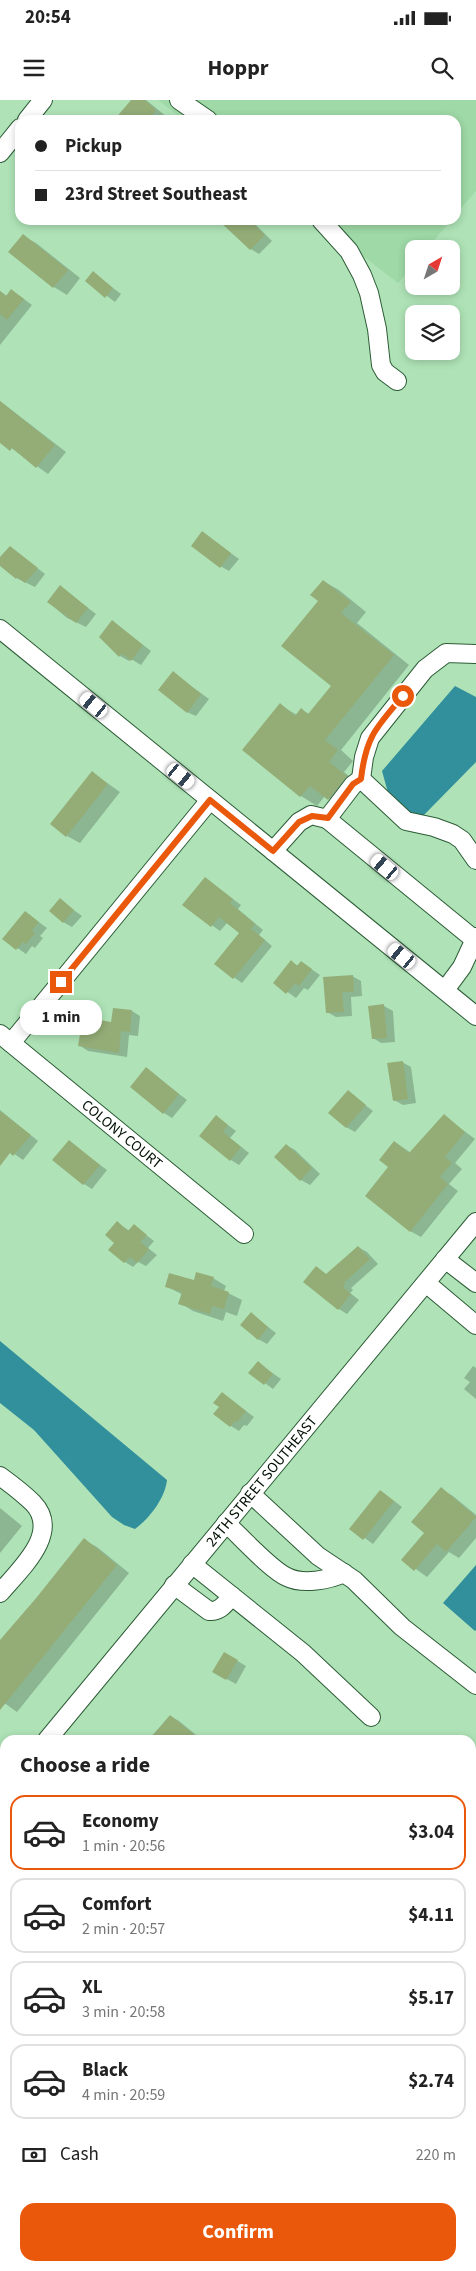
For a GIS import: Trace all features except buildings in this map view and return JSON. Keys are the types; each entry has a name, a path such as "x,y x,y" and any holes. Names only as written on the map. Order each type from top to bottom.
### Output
{"street":[{"path":"31,115 43,100"},
{"path":"179,100 201,115"},
{"path":"0,153 15,134"},
{"path":"325,225 348,251 362,275 369,293 375,320 381,364 386,372 397,381"},
{"path":"0,629 476,1016"},
{"path":"361,779 364,757 370,738 426,668 446,653 476,654"},
{"path":"328,818 353,784 361,779"},
{"path":"361,779 406,821 434,827 453,834 462,840 476,860"},
{"path":"5,1038 210,800"},
{"path":"273,851 299,822 312,816 328,818 475,938 462,967 445,990"},
{"name":"COLONY COURT","path":"5,1038 244,1234"},
{"name":"24TH STREET SOUTHEAST","path":"51,1735 476,1222"},
{"path":"445,1259 476,1283"},
{"path":"426,1283 476,1325"},
{"path":"0,1476 33,1503 40,1513 44,1530 38,1545 0,1593"},
{"path":"250,1494 318,1556 344,1573 377,1600 402,1627 476,1686"},
{"path":"226,1523 287,1578 304,1580 332,1578 344,1573"},
{"path":"192,1564 303,1653 371,1717"},
{"path":"174,1585 209,1611 221,1608 232,1596"}],"shaded area":[{"path":"158,100 476,100 476,191 461,208 461,115 178,115"},
{"path":"323,225 447,225 434,240 405,240 405,275 398,283"}],"water":[{"path":"455,686 476,697 476,762 422,817 392,807 382,771"},
{"path":"0,1341 167,1480 160,1501 146,1519 135,1529 124,1525 112,1517 34,1430 0,1403"},
{"path":"476,1565 476,1630 475,1631 443,1603"}],"route":[{"path":"61,982 210,800 273,851 299,822 312,816 328,818 353,784 361,779 364,757 370,738 403,696"}]}
